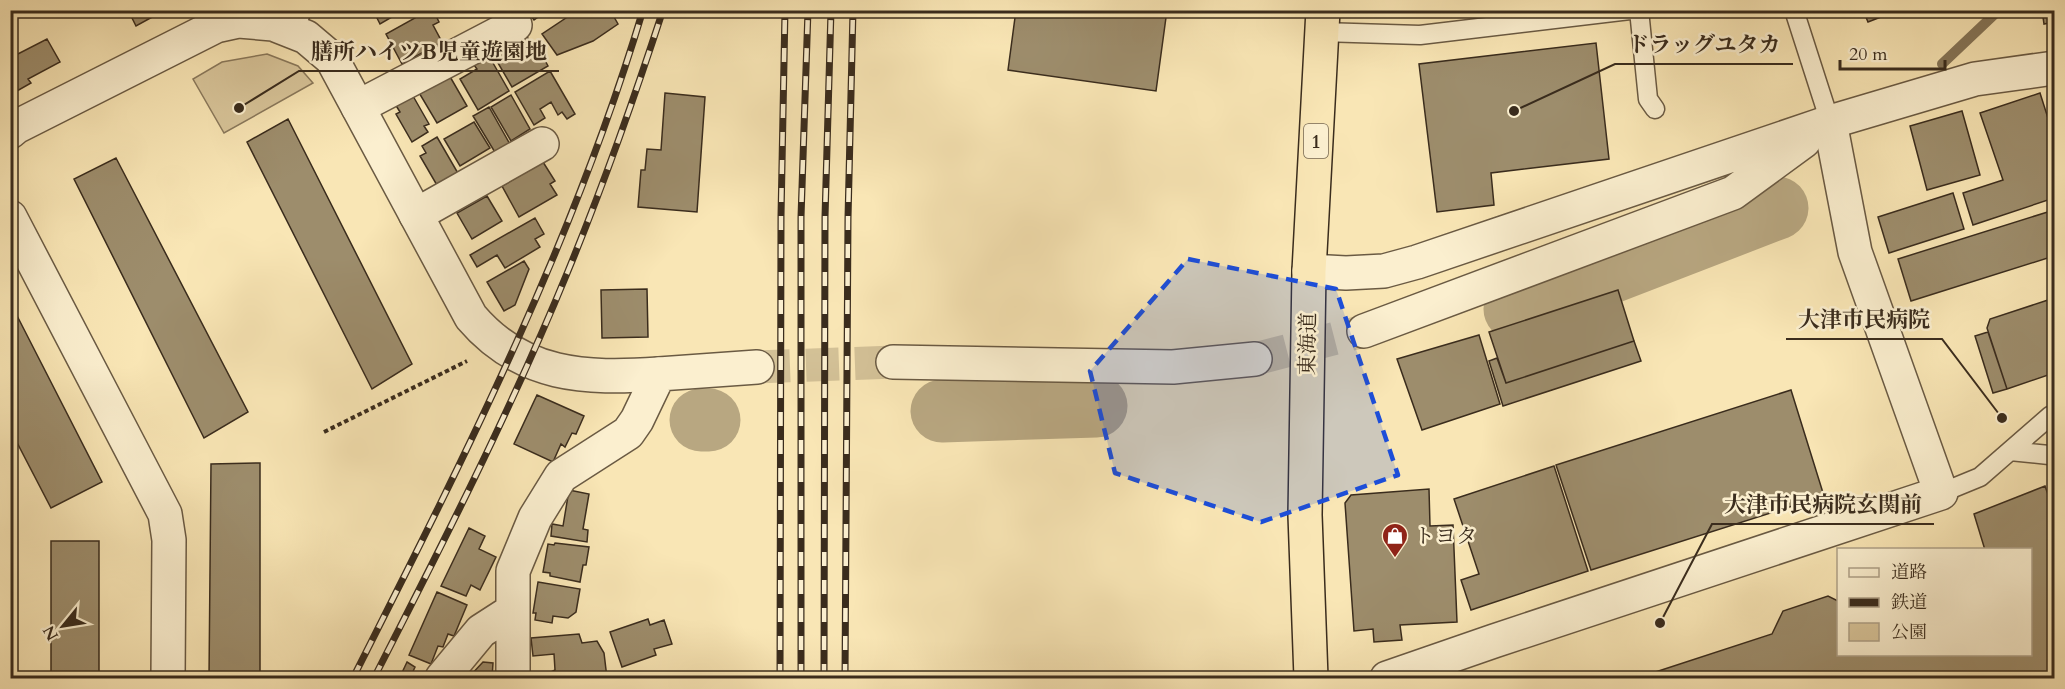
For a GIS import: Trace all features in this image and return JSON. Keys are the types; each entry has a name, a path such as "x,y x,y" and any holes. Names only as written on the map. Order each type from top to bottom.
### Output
{"highway":[{"name":"東海道","path":"1311,678 1305,515 1309,271 1322,21"}],"street":[{"path":"10,132 216,26 240,16 273,24 298,21 306,37 332,59 471,317 494,341 528,361 561,373 590,376 758,367"},
{"path":"358,107 514,25"},
{"path":"1309,271 1346,273 1384,270 1417,262 1830,122 1975,79 2055,68"},
{"path":"1364,331 1733,193 1830,122"},
{"path":"1387,678 1941,494 1855,252 1830,122"},
{"path":"416,215 542,144"},
{"path":"10,217 165,514 169,540 168,678"},
{"path":"893,362 1173,367 1255,359"},
{"path":"513,678 513,571 535,518 561,476 628,433 637,420 658,374"},
{"path":"442,678 481,631 512,611"}],"lane":[{"path":"1322,21 1420,35 1630,10"},
{"path":"1639,10 1648,99 1655,109"},
{"path":"1794,10 1830,122"},
{"path":"1941,494 1980,477 2055,414"},
{"path":"2010,451 2049,455 2055,453"}],"path":[{"path":"324,432 472,358 494,341"}],"highlighted area":[{"path":"1188,259 1336,289 1398,475 1261,522 1115,473 1090,371"}],"green space":[{"path":"267,54 298,66 313,83 224,133 193,79 222,62"}],"building":[{"path":"128,10 165,10 136,26"},
{"path":"373,10 404,10 380,24"},
{"path":"424,10 433,10 439,22 433,25 442,42 402,64 386,34 415,18 414,16"},
{"path":"527,10 548,10 534,20"},
{"path":"578,10 610,10 618,24 593,41 557,55 542,34"},
{"path":"1016,10 1167,10 1156,91 1008,70"},
{"path":"1863,10 1899,10 1868,22"},
{"path":"2042,10 2054,10 2054,22 2044,24"},
{"path":"524,32 534,48 537,46 548,66 512,87 491,51"},
{"path":"47,39 60,62 28,79 31,83 10,95 10,58"},
{"path":"1596,43 1609,159 1491,173 1494,205 1437,212 1419,64"},
{"path":"489,56 509,91 478,110 460,79 477,69 474,65"},
{"path":"445,68 467,106 437,123 415,86"},
{"path":"550,71 575,114 567,119 562,112 558,115 551,102 540,109 545,118 534,125 515,92"},
{"path":"409,89 429,124 424,126 428,132 412,142 396,114 400,112 392,99"},
{"path":"665,93 705,97 697,212 638,207 641,170 645,170 647,149 661,150"},
{"path":"2040,93 2054,137 2054,198 1973,225 1963,193 2003,180 1980,113"},
{"path":"511,95 530,129 511,141 491,107"},
{"path":"489,107 511,146 496,154 473,116"},
{"path":"1962,111 1980,175 1927,190 1910,126"},
{"path":"288,119 412,364 372,389 247,142"},
{"path":"474,122 490,148 460,166 444,139"},
{"path":"437,137 459,175 438,187 420,156 426,153 422,146"},
{"path":"116,158 248,412 204,438 74,179"},
{"path":"543,162 555,181 550,184 557,195 519,217 502,186"},
{"path":"1953,193 1964,229 1889,253 1878,217"},
{"path":"487,196 502,221 472,239 457,213"},
{"path":"2054,210 2054,256 1911,301 1898,259"},
{"path":"535,218 544,234 535,239 540,247 505,268 497,255 477,267 470,255"},
{"path":"524,261 529,269 515,305 504,311 487,282"},
{"path":"647,289 648,337 602,338 601,290"},
{"path":"1618,290 1634,341 1506,383 1489,332"},
{"path":"2048,300 2054,320 2054,345 2052,345 2054,373 2007,389 1987,328 1990,319"},
{"path":"10,302 102,482 51,508 10,429"},
{"path":"1988,332 2007,389 1993,393 1975,336"},
{"path":"1479,335 1500,404 1422,430 1397,359"},
{"path":"1634,341 1641,361 1503,406 1489,361 1497,358 1506,383"},
{"path":"1791,390 1824,496 1591,570 1556,465"},
{"path":"537,395 584,416 576,434 572,433 565,447 561,444 553,462 514,444"},
{"path":"260,463 260,678 209,678 211,464"},
{"path":"1554,466 1588,571 1471,610 1461,580 1479,574 1454,499"},
{"path":"2045,486 2052,506 2054,505 2054,678 1637,678 1772,634 1783,611 1828,596 1837,600 1837,656 2032,656 2032,548 1984,548 1974,514"},
{"path":"1429,489 1430,526 1453,525 1457,622 1400,625 1402,640 1374,642 1373,629 1354,631 1345,503 1351,495"},
{"path":"569,490 589,494 583,529 588,530 587,542 551,536 552,524 563,526"},
{"path":"469,528 485,536 479,549 496,557 480,590 471,585 466,596 441,586"},
{"path":"51,541 99,541 99,678 51,678"},
{"path":"555,543 589,547 580,582 550,576 550,573 543,572 548,544 554,545"},
{"path":"538,582 580,589 576,612 568,618 553,616 552,623 535,620 536,613 533,613"},
{"path":"437,592 467,605 454,636 448,634 443,647 438,646 431,664 409,655"},
{"path":"648,619 650,625 664,620 672,644 654,649 656,655 622,667 610,632"},
{"path":"579,634 582,643 597,641 604,653 607,678 547,678 547,674 555,670 554,654 533,656 531,638"},
{"path":"407,662 415,667 410,678 402,678 400,677"},
{"path":"483,662 493,663 492,678 468,678"}],"waterway":[{"path":"1942,64 1999,10"},
{"path":"1515,309 1777,208"},
{"path":"942,411 1096,406"},
{"path":"701,420 709,420"}],"tunnel":[{"path":"1255,359 1364,331"},
{"path":"757,367 893,362"}],"railway":[{"path":"353,678 513,351 583,183 615,97 643,10"},
{"path":"374,678 475,477 546,323 606,175 663,10"},
{"path":"780,678 781,216 785,10"},
{"path":"801,678 801,217 808,10"},
{"path":"824,678 825,217 831,10"},
{"path":"845,678 848,218 853,10"}],"place":[{"name":"膳所ハイツB児童遊園地","path":"239,108"},
{"name":"ドラッグユタカ","path":"1514,111"},
{"name":"大津市民病院","path":"2002,418"},
{"name":"トヨタ","path":"1395,559"},
{"name":"大津市民病院玄関前","path":"1660,623"}]}
